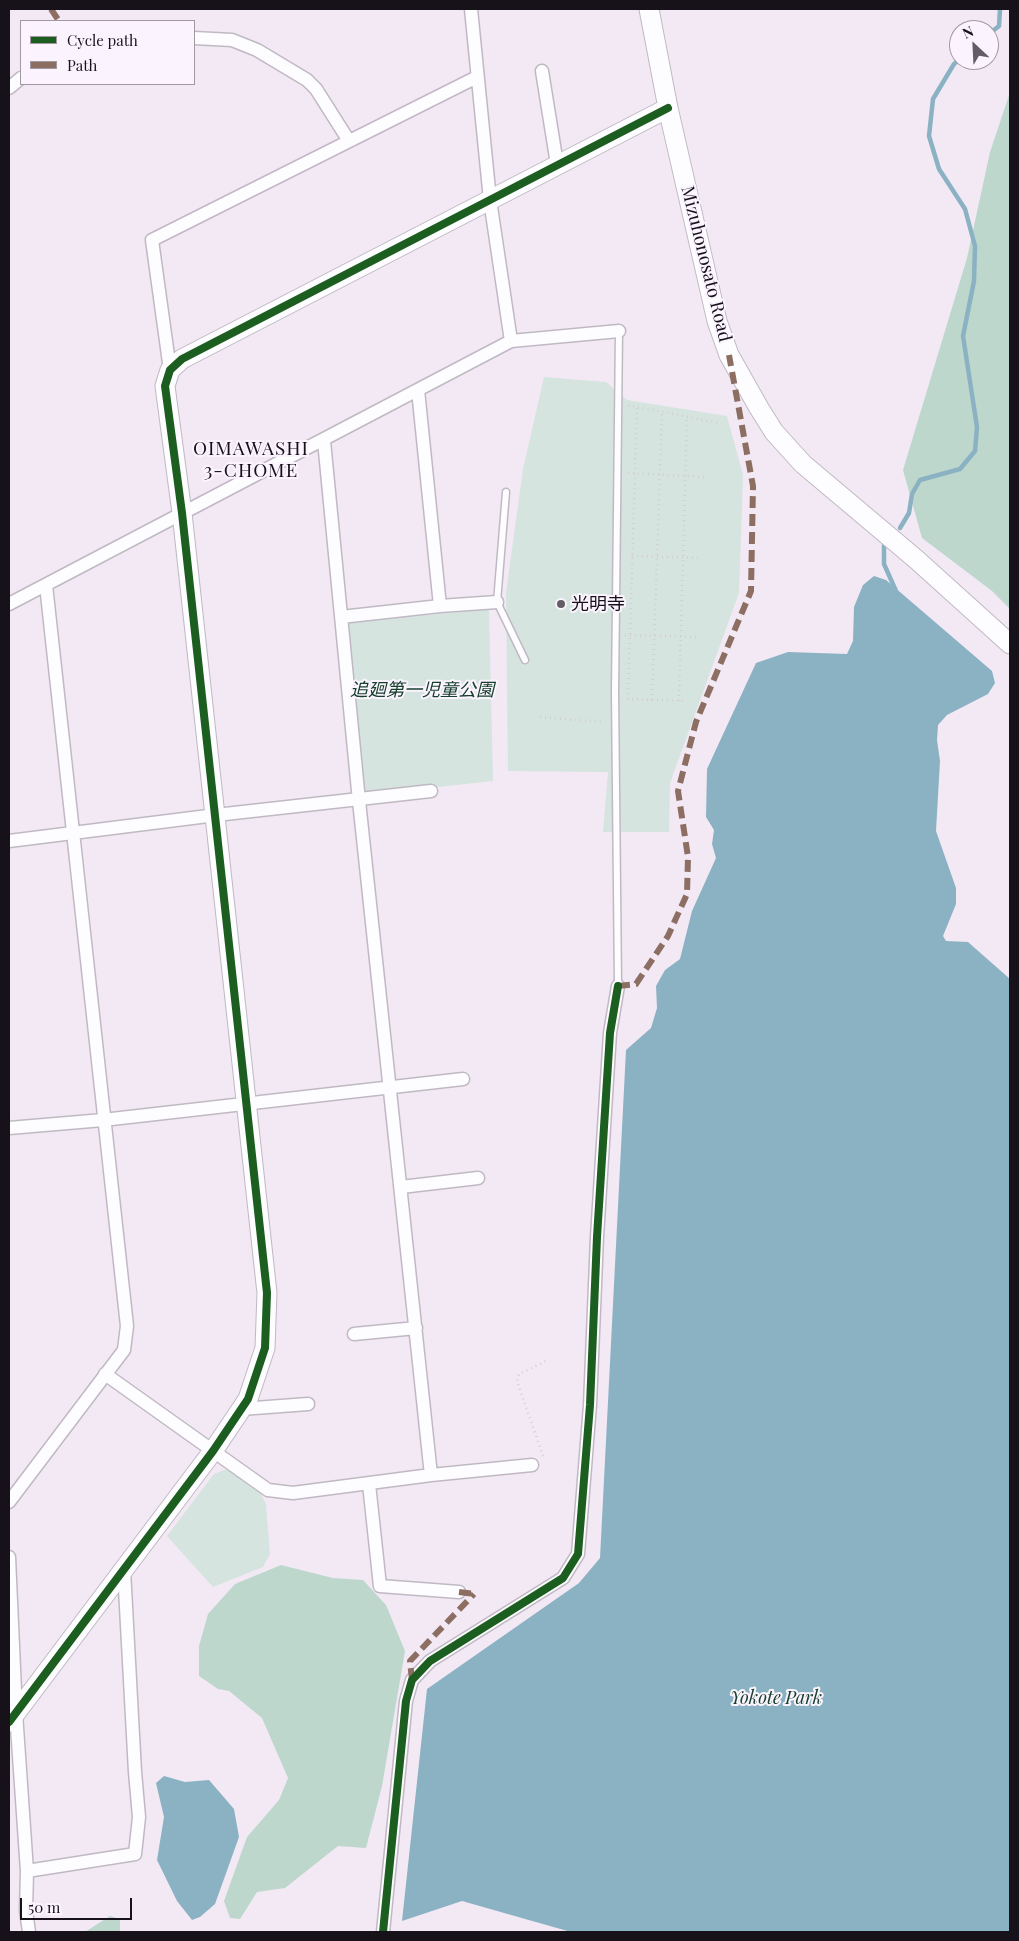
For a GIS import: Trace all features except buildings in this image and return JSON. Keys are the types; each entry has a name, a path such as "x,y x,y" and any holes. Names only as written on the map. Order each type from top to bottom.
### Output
{"street":[{"path":"471,9 490,200 510,341"},
{"name":"Mizuhonosato Road","path":"649,9 668,108 717,321 729,355 769,424 803,464 918,560 1010,644"},
{"path":"195,38 232,40 257,50 307,80 316,89 349,141"},
{"path":"542,71 557,164"},
{"path":"12,1718 213,1451 248,1399 265,1348 267,1293 248,1102 182,513 165,386 170,370 152,240 477,77"},
{"path":"9,88 20,79"},
{"path":"170,370 182,359 668,108"},
{"path":"9,604 324,441 510,341 619,331"},
{"path":"418,390 440,606"},
{"path":"324,441 359,800 431,1475"},
{"path":"9,1502 124,1350 127,1326 103,1120 74,833 46,584"},
{"path":"341,617 497,602"},
{"path":"9,841 431,791"},
{"path":"383,1932 406,1701 412,1680 430,1661 563,1578 578,1554 590,1405 610,1033 618,986"},
{"path":"9,1128 103,1120 463,1079"},
{"path":"401,1187 478,1178"},
{"path":"354,1334 416,1328"},
{"path":"105,1374 268,1490 293,1493 431,1475 532,1465"},
{"path":"242,1408 308,1404"},
{"path":"369,1484 380,1586 459,1592"},
{"path":"9,1557 12,1718 27,1871 26,1911 29,1932"},
{"path":"27,1871 135,1854 139,1817 124,1570"}],"lane":[{"path":"618,986 616,474 619,331"},
{"path":"506,492 497,602 525,660"}],"path":[{"path":"617,403 718,423"},
{"path":"628,700 637,407"},
{"path":"652,700 662,412"},
{"path":"679,701 687,417"},
{"path":"616,474 635,473 705,477"},
{"path":"616,555 698,558"},
{"path":"616,635 697,637"},
{"path":"616,699 686,701"},
{"path":"540,717 616,722"},
{"path":"532,1465 544,1459 517,1380 519,1374 546,1361"}],"green space":[{"path":"1010,92 1010,609 992,591 922,538 903,470 967,258 990,152"},
{"path":"544,377 606,382 627,400 727,416 743,475 739,593 670,783 669,832 603,832 608,772 508,771 506,593 523,469"},
{"name":"追廻第一児童公園","path":"489,609 493,781 363,795 347,623"},
{"path":"227,1469 260,1492 266,1504 270,1554 263,1567 213,1587 167,1536 214,1474"},
{"path":"281,1565 333,1578 363,1580 386,1605 405,1651 382,1786 366,1848 338,1846 285,1888 257,1892 240,1919 230,1918 224,1901 247,1837 279,1800 288,1778 262,1718 229,1691 218,1689 199,1676 199,1646 208,1614 235,1584"},
{"path":"110,1916 120,1919 120,1932 85,1932"}],"water":[{"name":"Yokote Park","path":"874,576 886,580 992,671 995,683 988,694 947,715 938,725 937,740 940,761 936,831 956,888 956,904 943,936 946,941 968,942 1010,979 1010,1932 571,1932 462,1901 402,1921 427,1689 579,1583 600,1558 626,1050 651,1028 657,1008 656,986 665,970 680,959 692,911 716,858 712,844 714,830 706,817 707,769 756,663 788,652 847,654 853,641 854,607 863,585"},
{"path":"164,1776 185,1782 209,1780 234,1809 239,1837 215,1904 200,1917 192,1920 177,1901 157,1860 164,1817 156,1783"}],"waterway":[{"path":"999,26 1000,9"},
{"path":"900,528 909,513 912,494 920,480 960,469 975,451 977,427 963,336 974,281 975,246 965,209 939,169 929,136 933,99 950,70"},
{"path":"884,545 884,564 896,591"}],"marked path":[{"path":"51,9 58,20"},
{"path":"618,986 636,984 668,936 687,894 688,857 678,791 696,722 751,591 753,486 729,355"},
{"path":"459,1592 474,1594"},
{"path":"412,1680 410,1661 474,1594"}],"cycle path":[{"path":"9,1722 213,1451 248,1399 265,1348 267,1293 182,513 165,386 170,370 182,359 668,108"},
{"path":"383,1932 406,1701 412,1680 430,1661 563,1578 578,1554 590,1405 597,1237 610,1033 618,986"}],"place":[{"name":"光明寺","path":"561,604"}],"district":[{"name":"OIMAWASHI 3-CHOME","path":"251,460"}]}
